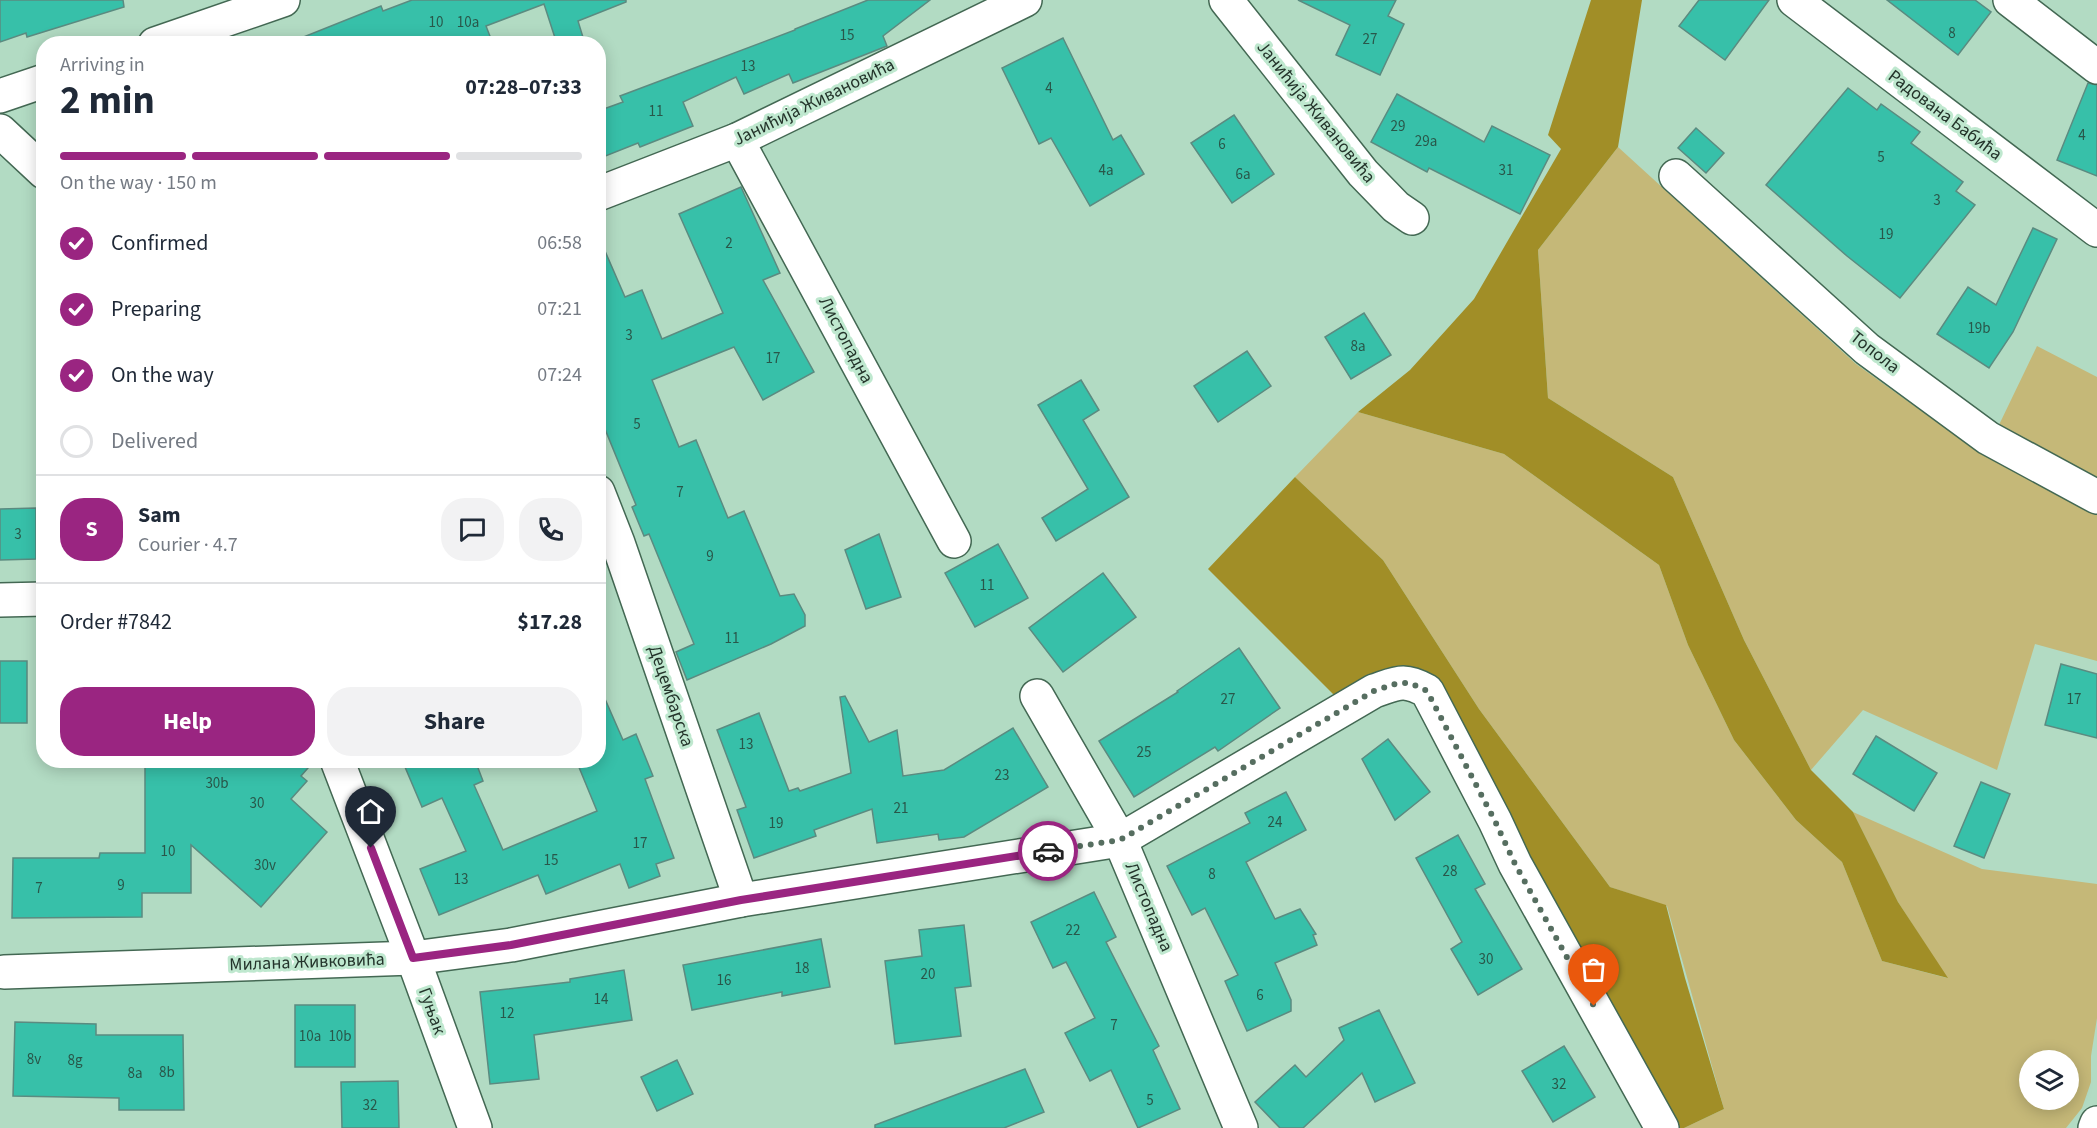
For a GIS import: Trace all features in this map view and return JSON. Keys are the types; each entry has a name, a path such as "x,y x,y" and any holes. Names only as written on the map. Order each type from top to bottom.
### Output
{"street":[{"path":"178,36 283,0"},
{"name":"Јанићија Живановића","path":"606,191 737,140 1025,0"},
{"name":"Јанићија Живановића","path":"1226,0 1363,173 1396,207 1412,218"},
{"name":"Радована Бабића","path":"1794,0 2097,230"},
{"path":"2010,0 2097,66"},
{"path":"0,96 36,84"},
{"path":"0,131 36,165"},
{"name":"Листопадна","path":"737,140 954,541"},
{"name":"Топола","path":"1676,176 1867,349 1988,438 2097,497"},
{"name":"Децембарска","path":"606,513 741,900"},
{"path":"0,600 36,599"},
{"name":"Милана Живковића","path":"4,972 413,958 511,945 741,900 1120,840 1374,691 1410,682 1427,691 1515,864 1662,1128"},
{"name":"Листопадна","path":"1037,696 1120,840 1241,1128"},
{"name":"Гуњак","path":"340,768 475,1128"},
{"path":"2095,1128 2097,1123"}],"shaded area":[{"path":"1591,0 1642,0 1618,147 1538,250 1548,398 1673,477 1744,640 1811,770 1853,812 1898,902 1948,978 1882,961 1842,862 1796,820 1734,740 1688,645 1659,565 1504,454 1358,412 1410,370 1474,299 1561,149 1548,135"},
{"path":"1618,147 1856,364 1984,456 2037,346 2097,377 2097,661 2035,644 1997,770 1863,710 1811,770 1744,640 1673,477 1548,398 1538,250"},
{"path":"1358,412 1504,454 1659,565 1688,645 1734,740 1796,820 1842,862 1882,961 1947,978 1898,902 1853,812 1982,869 2097,884 2097,1018 2091,1056 2091,1082 2082,1108 2066,1128 1684,1128 1724,1109 1667,906 1610,887 1479,709 1383,560 1295,477"},
{"path":"1295,477 1383,560 1479,709 1610,887 1666,905 1724,1109 1680,1128 1515,864 1467,745 1399,683 1336,697 1208,569"}],"building":[{"path":"0,0 123,0 124,7 27,37 26,33 0,42"},
{"path":"412,0 626,0 626,2 578,21 583,36 554,36 544,4 486,26 490,36 306,36 381,6 383,11"},
{"path":"868,0 930,0 883,36 887,46 793,83 789,74 744,94 736,77 683,102 693,126 640,147 638,143 606,156 606,108 623,102 620,96"},
{"path":"1298,0 1396,0 1388,16 1404,24 1380,75 1336,55 1350,25"},
{"path":"1699,0 1769,0 1725,60 1679,26"},
{"path":"1887,0 1975,0 1991,12 1958,55"},
{"path":"1063,38 1113,140 1121,135 1144,174 1090,206 1051,138 1039,144 1002,68"},
{"path":"2088,83 2097,85 2097,176 2057,160"},
{"path":"1848,88 1877,110 1881,104 1920,132 1911,143 1963,182 1956,191 1975,205 1900,298 1847,256 1766,185"},
{"path":"1397,94 1484,142 1492,126 1550,155 1520,214 1429,168 1427,172 1371,142"},
{"path":"1234,115 1274,174 1232,203 1191,143"},
{"path":"1696,128 1724,153 1706,173 1678,148"},
{"path":"741,187 780,273 763,280 814,372 763,400 734,347 652,380 679,447 696,440 728,518 744,511 780,596 794,594 805,615 805,626 771,644 687,680 676,652 694,644 649,534 644,536 632,507 636,505 606,432 606,253 625,297 642,290 662,339 723,313 679,214"},
{"path":"2033,228 2057,239 2013,332 1989,368 1937,334 1968,287 1996,305"},
{"path":"1364,313 1391,355 1351,379 1325,337"},
{"path":"1247,351 1271,386 1218,422 1194,386"},
{"path":"1081,380 1099,410 1083,420 1129,497 1056,541 1042,518 1088,489 1038,405"},
{"path":"36,508 36,559 0,560 0,509"},
{"path":"879,534 901,597 866,609 845,550"},
{"path":"998,544 1028,598 975,627 945,573"},
{"path":"1103,573 1136,617 1063,672 1029,628"},
{"path":"1239,648 1280,708 1218,751 1215,747 1134,797 1099,741 1178,692"},
{"path":"0,661 27,661 27,723 0,723"},
{"path":"2061,664 2097,674 2097,738 2045,725"},
{"path":"845,696 869,742 897,730 903,776 944,770 1013,728 1048,787 964,837 939,840 938,834 877,843 872,809 814,830 816,836 754,858 737,810 746,807 717,730 759,713 789,791 798,788 800,791 851,773 840,697"},
{"path":"606,701 623,740 636,734 653,776 645,779 674,858 656,864 660,876 629,888 620,864 546,894 538,875 439,915 420,869 466,851 442,798 422,807 405,768 478,768 483,781 474,785 503,850 597,811 579,768 606,768"},
{"path":"1876,736 1937,773 1914,811 1853,774"},
{"path":"1388,739 1430,792 1395,820 1362,759"},
{"path":"145,768 308,768 301,776 307,781 291,799 327,832 261,907 191,845 191,893 142,893 142,917 12,918 13,858 99,858 100,853 145,853"},
{"path":"1981,782 2010,794 1984,858 1954,846"},
{"path":"1286,792 1306,830 1246,862 1275,919 1300,909 1316,934 1313,935 1317,945 1275,963 1291,1000 1291,1011 1247,1031 1225,981 1238,975 1205,908 1192,915 1167,866 1250,823 1245,813"},
{"path":"1458,835 1485,884 1475,889 1522,969 1478,995 1451,949 1462,942 1416,858"},
{"path":"1094,892 1116,937 1106,942 1159,1046 1153,1050 1180,1109 1138,1128 1111,1070 1090,1081 1065,1033 1095,1018 1066,962 1053,968 1031,922"},
{"path":"964,925 971,986 955,988 961,1036 895,1044 885,961 922,956 919,930"},
{"path":"821,939 830,987 782,996 782,992 692,1010 683,965"},
{"path":"624,970 632,1020 534,1035 539,1079 490,1084 480,992 570,982 570,979"},
{"path":"295,1005 355,1005 355,1067 295,1067"},
{"path":"1379,1010 1415,1083 1375,1102 1362,1073 1303,1128 1280,1128 1255,1102 1295,1065 1306,1077 1344,1040 1339,1028"},
{"path":"15,1022 96,1024 96,1035 183,1035 184,1110 119,1110 119,1098 13,1096"},
{"path":"1564,1046 1595,1097 1553,1122 1522,1071"},
{"path":"677,1060 693,1094 657,1111 641,1077"},
{"path":"1025,1069 1044,1112 1004,1128 875,1128 875,1125"},
{"path":"398,1081 399,1128 342,1128 341,1082"}],"way so far":[{"path":"1048,851 1120,840 1374,691 1410,682 1427,691 1515,864 1594,1006"}],"route":[{"path":"371,848 413,958 511,945 741,900 1048,851"}]}
